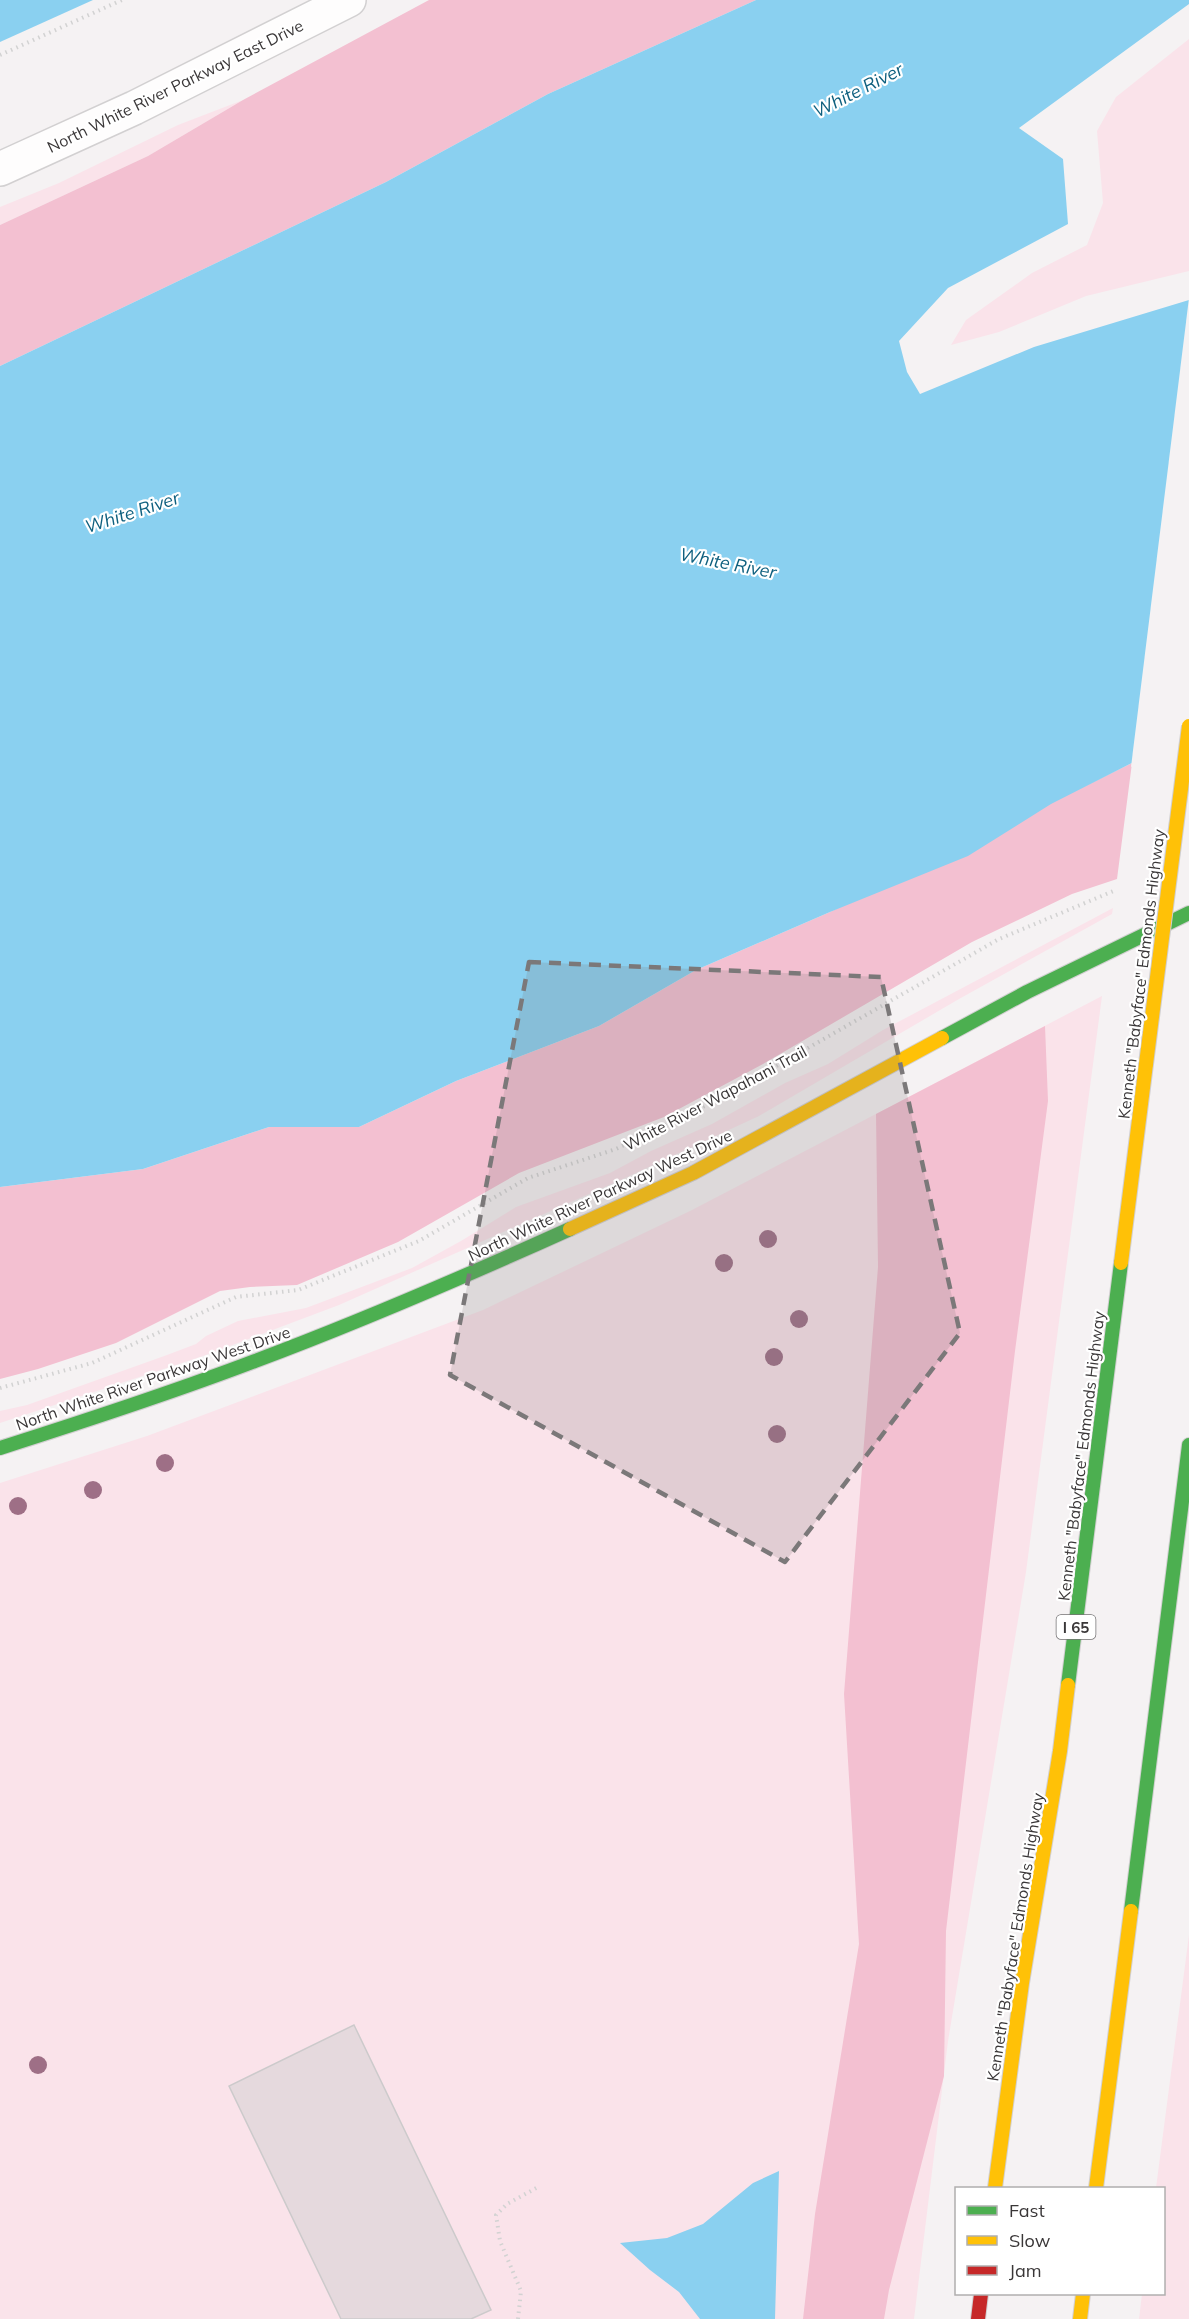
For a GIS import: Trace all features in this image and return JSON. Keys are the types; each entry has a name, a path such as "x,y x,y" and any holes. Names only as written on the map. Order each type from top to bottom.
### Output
{"main road":[{"name":"Kenneth \"Babyface\" Edmonds Highway","path":"995,2187 1022,1983 1060,1750 1189,726"},
{"name":"North White River Parkway West Drive","path":"0,1448 291,1348 435,1289 627,1203 702,1168 1027,992 1189,913"},
{"path":"1096,2187 1189,1445"},
{"path":"978,2319 981,2295"},
{"path":"1080,2319 1083,2295"}],"street":[{"name":"North White River Parkway East Drive","path":"0,169 134,108 349,0"}],"path":[{"path":"0,54 122,0"},
{"name":"White River Wapahani Trail","path":"0,1388 92,1363 236,1297 298,1290 419,1241 528,1178 616,1149 715,1101 999,939 1116,890"},
{"path":"518,2319 521,2291 500,2241 496,2215 507,2204 540,2186"}],"highlighted area":[{"path":"529,962 881,977 960,1333 785,1562 450,1375"}],"shaded area":[{"path":"429,0 756,0 548,94 386,182 0,366 0,225 148,156 243,100"},
{"path":"1189,39 1189,271 1086,296 999,332 951,345 966,320 1032,273 1087,245 1103,203 1097,131 1116,97"},
{"path":"243,100 148,156 0,225 0,207 59,183 178,125"},
{"path":"1132,763 1117,879 1072,894 972,942 763,1064 664,1117 519,1173 398,1242 297,1285 220,1291 116,1343 0,1379 0,1187 143,1169 269,1127 359,1127 456,1081 599,1026 696,970 830,912"},
{"path":"1113,908 1112,914 959,999 759,1116 339,1305 203,1356 0,1423 0,1411 27,1405 167,1355 196,1344 206,1336 238,1321 306,1308 412,1268 516,1207 610,1173 651,1151 712,1124 785,1083 828,1064 883,1030"},
{"path":"1102,996 1026,1572 948,2041 914,2319 0,2319 0,1483 147,1436 483,1310 690,1211"},
{"path":"1045,1026 1048,1101 1015,1351 946,1931 944,2076 889,2290 884,2319 803,2319 815,2214 859,1944 844,1694 878,1267 876,1114"},
{"path":"1189,1935 1189,2319 1139,2319 1142,2295 1165,2295 1165,2187 1156,2187"}],"water":[{"path":"0,0 93,0 0,42"},
{"name":"White River","path":"756,0 1189,0 1189,4 1019,128 1063,159 1068,224 948,288 899,341 907,372 920,394 1034,347 1189,300 1189,734 1051,804 968,856 696,970 599,1026 456,1081 359,1127 269,1127 143,1169 0,1187 0,366 386,182 548,94"},
{"path":"779,2171 775,2319 700,2319 679,2292 620,2243 667,2238 703,2224 753,2183"}],"pier":[{"path":"1189,298 1189,738 1131,767"}],"building":[{"path":"354,2025 491,2310 471,2319 341,2319 229,2086"}],"traffic: fast":[{"path":"942,1038 1027,992 1189,913"},
{"path":"0,1448 160,1395 295,1346 414,1298 570,1229"},
{"path":"1068,1685 1121,1263"},
{"path":"1131,1911 1189,1445"}],"traffic: slow":[{"path":"1146,1064 1189,726"},
{"path":"570,1229 693,1173 942,1038"},
{"path":"1121,1263 1146,1064"},
{"path":"995,2187 1022,1983 1060,1751 1068,1685"},
{"path":"1096,2187 1131,1911"},
{"path":"1080,2319 1083,2295"}],"traffic: jam":[{"path":"978,2319 981,2295"}]}
